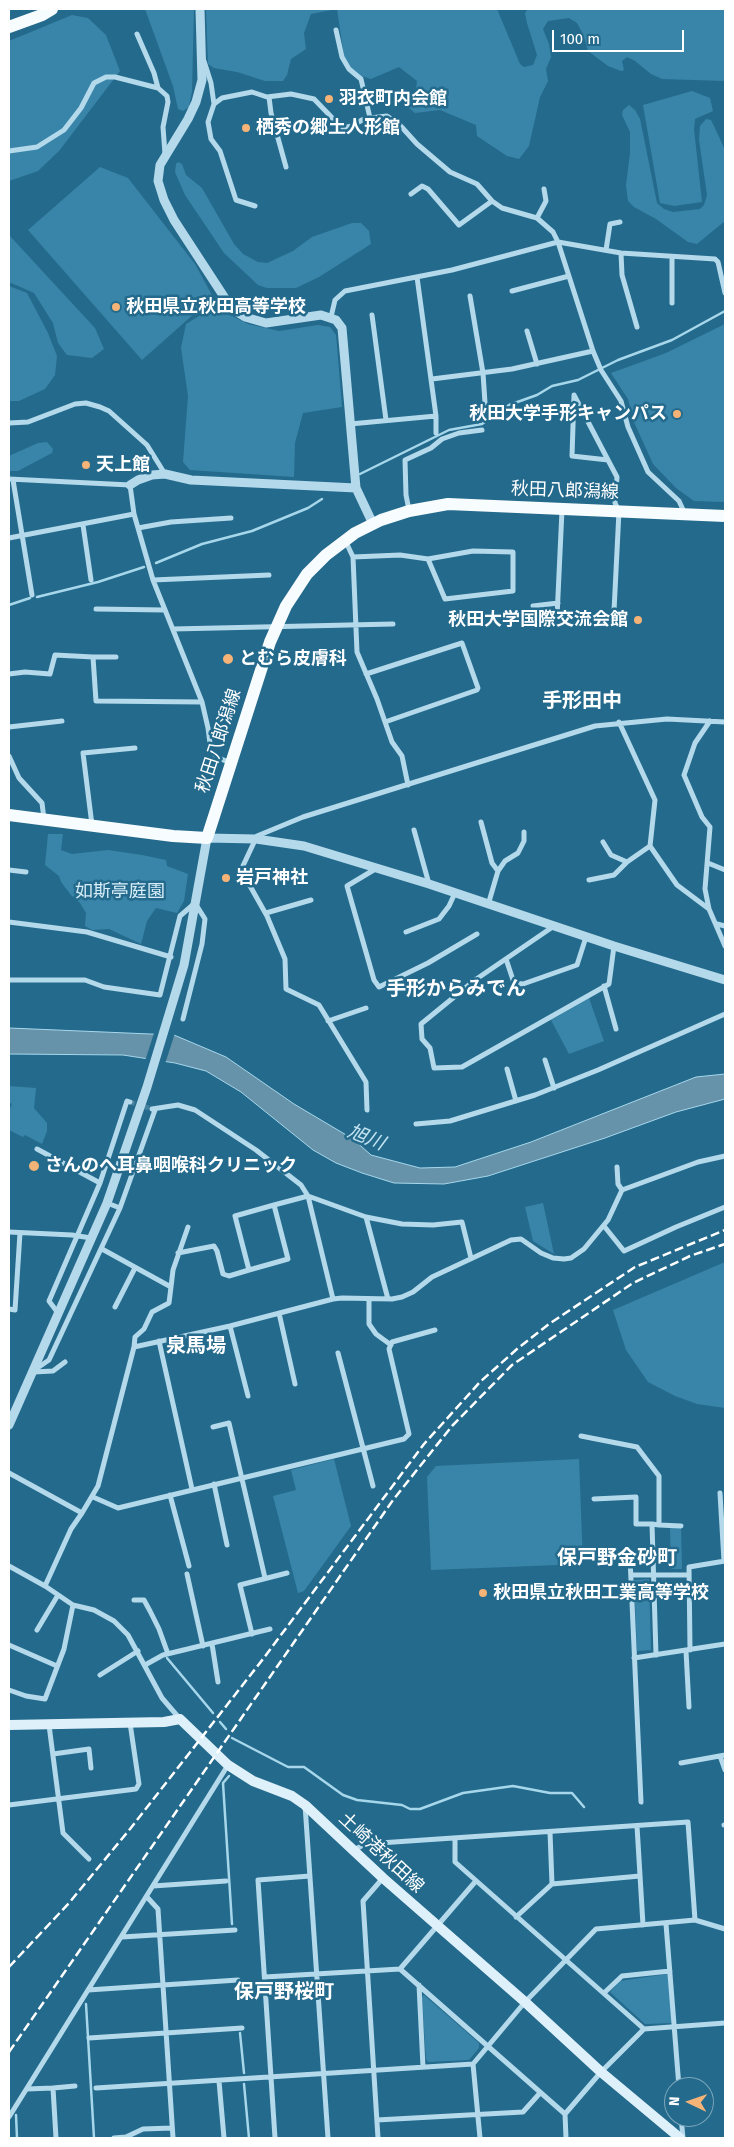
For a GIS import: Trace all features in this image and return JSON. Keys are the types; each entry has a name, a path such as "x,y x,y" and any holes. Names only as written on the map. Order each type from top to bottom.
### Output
{"main road":[{"path":"9,27 42,15 52,9"},
{"name":"秋田八郎潟線","path":"208,838 230,763 276,626 286,606 307,574 345,540 373,524 410,511 454,504 725,516"},
{"path":"9,815 173,836 208,838"},
{"path":"9,1726 130,1723 180,1719"},
{"name":"土崎港秋田線","path":"180,1719 228,1765 252,1781 292,1796 305,1805 383,1878 525,2002 601,2072 681,2138"}],"street":[{"path":"200,9 202,80 196,102 188,119 160,166 158,181 164,200 174,220 232,309 245,317 266,323 321,315 331,317 342,328 356,488 373,524"},
{"path":"336,30 342,57 349,69 361,79 370,118"},
{"path":"137,34 154,73 158,88"},
{"path":"202,53 211,83 214,104 208,122 211,139 220,151 236,200 255,206"},
{"path":"9,151 37,147 64,130 81,108 94,83 106,77 116,77 158,88 167,96 168,102 163,127 166,154"},
{"path":"214,104 222,98 252,92 269,97 291,94 314,98 342,128 352,126 362,120 387,116 398,122 423,150 450,172 477,184 492,201 502,208 537,218 553,232 558,242 593,351 600,367 621,401 628,427 648,472 679,501 686,514"},
{"path":"269,97 271,113 286,167"},
{"path":"411,194 422,186 428,189 460,225 492,201"},
{"path":"537,218 546,201 544,189"},
{"path":"606,250 610,224 620,222"},
{"path":"331,317 335,300 345,291 417,277 558,242 621,253 715,259 718,262 725,294"},
{"path":"621,253 622,275 637,327"},
{"path":"672,256 672,303"},
{"path":"512,291 569,276"},
{"path":"417,277 432,379 436,433"},
{"path":"470,296 483,373 485,403"},
{"path":"372,315 386,420"},
{"path":"527,331 537,364"},
{"path":"432,379 537,364 593,351"},
{"path":"608,460 572,456 574,395 617,477 615,503 619,511 614,611"},
{"path":"9,423 28,422 75,404 86,403 100,407 109,411 147,445 165,474"},
{"path":"350,424 436,416"},
{"path":"410,511 406,495 405,460 431,448 442,439 459,433 482,430"},
{"path":"32,595 11,479 130,485 145,478 165,474 191,480 356,488"},
{"path":"130,485 134,514 153,580 202,702 211,751 217,758 230,763"},
{"path":"557,616 562,508"},
{"path":"9,538 134,514"},
{"path":"138,528 171,522 231,518"},
{"path":"82,525 91,580"},
{"path":"345,540 353,556 357,652 392,742 402,756 408,785"},
{"path":"353,556 400,555 428,559 474,551 514,552 514,591 446,599 428,559"},
{"path":"153,580 269,575"},
{"path":"533,606 558,603"},
{"path":"96,609 165,610"},
{"path":"173,629 393,624"},
{"path":"366,674 462,643 478,688 477,690 385,722"},
{"path":"9,674 25,672 50,674 55,655 116,657"},
{"path":"93,656 96,701 202,702"},
{"path":"368,1110 366,1082 319,1005 286,989 285,959 266,913 241,870 256,839 264,832 303,817 590,727 619,722 667,719 725,722"},
{"path":"9,727 62,721"},
{"path":"710,721 695,743 684,775 702,817 710,827 705,889 709,909 725,946"},
{"path":"619,722 655,800 650,846 678,885 709,909"},
{"path":"92,826 83,753 135,748"},
{"path":"9,756 19,778 42,803 44,820"},
{"path":"481,822 492,863 498,871"},
{"path":"414,830 429,884"},
{"path":"488,905 498,871 506,861 518,853 524,841 524,832"},
{"path":"9,1425 11,1413 33,1372 107,1203 149,1082 184,965 208,838 256,839 304,846 429,884 586,937 725,980"},
{"path":"602,842 611,855 627,862"},
{"path":"589,880 614,875 627,862 650,846"},
{"path":"708,863 725,870"},
{"path":"377,868 347,886 374,980 379,987 477,934"},
{"path":"9,870 26,872"},
{"path":"406,932 439,919 455,894"},
{"path":"266,913 311,900"},
{"path":"9,980 85,980 104,987 160,995 180,916 195,903"},
{"path":"183,1019 202,944 205,919 195,903"},
{"path":"9,922 86,932 171,957"},
{"path":"717,924 725,926"},
{"path":"554,926 475,980 421,1024 422,1039 430,1048 434,1068 462,1067 609,984 614,946"},
{"path":"506,959 514,983 523,984 577,965 586,937"},
{"path":"604,986 616,1029"},
{"path":"328,1021 366,1008"},
{"path":"416,1124 450,1121 554,1088 725,1014"},
{"path":"545,1060 554,1088"},
{"path":"507,1069 516,1101"},
{"path":"58,1313 49,1301 100,1184 127,1101 130,1102"},
{"path":"33,1372 49,1360 102,1249 120,1208 154,1109 178,1105 195,1110 256,1150 301,1184 308,1196 333,1299"},
{"path":"37,1149 100,1184"},
{"path":"134,1347 230,1326 333,1299 388,1299 402,1297 413,1292 432,1277 503,1242 521,1239 553,1258 571,1258 584,1248 604,1226 622,1190 698,1162 725,1156"},
{"path":"617,1167 618,1184 622,1190"},
{"path":"249,1270 235,1216 308,1196 366,1217 402,1224 432,1225 462,1222 471,1258"},
{"path":"107,1203 120,1208"},
{"path":"178,1253 214,1246 223,1274 229,1276 288,1259 274,1205"},
{"path":"604,1226 624,1251 676,1227 725,1208"},
{"path":"366,1217 388,1299"},
{"path":"45,1586 71,1529 93,1498 98,1486 125,1385 135,1337 144,1329 152,1312 169,1303 178,1253 188,1227"},
{"path":"9,1232 91,1238"},
{"path":"9,1310 15,1310 20,1232"},
{"path":"102,1249 171,1287"},
{"path":"115,1307 136,1268"},
{"path":"369,1299 369,1324 376,1334 391,1345"},
{"path":"279,1313 295,1384"},
{"path":"230,1326 248,1396"},
{"path":"93,1498 118,1508 404,1438 409,1434 389,1349 392,1342 435,1330"},
{"path":"159,1341 192,1489"},
{"path":"338,1353 373,1486"},
{"path":"33,1372 53,1371 65,1362"},
{"path":"213,1427 229,1423 265,1578"},
{"path":"581,1436 636,1447 659,1476 659,1524"},
{"path":"9,1472 82,1513"},
{"path":"214,1484 227,1545"},
{"path":"689,1707 688,1567 725,1561 720,1493"},
{"path":"170,1495 189,1566"},
{"path":"594,1499 636,1497 636,1524 680,1526"},
{"path":"652,1524 656,1654"},
{"path":"613,1557 630,1558 641,1802"},
{"path":"9,1566 45,1586 73,1605 94,1610 114,1621 128,1635 162,1698 180,1719"},
{"path":"252,1634 240,1585 286,1572"},
{"path":"187,1574 203,1646"},
{"path":"631,1574 689,1575"},
{"path":"37,1630 58,1595"},
{"path":"134,1600 144,1600 159,1629 168,1654"},
{"path":"9,1690 26,1696 46,1699 64,1649 73,1605"},
{"path":"145,1665 168,1654 270,1629"},
{"path":"212,1644 218,1682"},
{"path":"634,1658 725,1644"},
{"path":"9,1645 57,1666"},
{"path":"100,1675 138,1651"},
{"path":"9,1804 136,1789 139,1784 130,1723"},
{"path":"49,1725 64,1833 89,1859"},
{"path":"54,1754 89,1749 91,1768"},
{"path":"681,1763 722,1756 725,1770"},
{"path":"9,2117 228,1765"},
{"path":"305,1805 328,2138"},
{"path":"354,1850 365,1844 688,1822 695,1920"},
{"path":"637,1826 643,1925"},
{"path":"550,1832 552,1884"},
{"path":"455,1838 455,1862 475,1882 644,2029"},
{"path":"275,2138 258,1880 310,1876"},
{"path":"516,1917 552,1884 640,1876"},
{"path":"378,2138 363,1901 383,1878"},
{"path":"153,1886 226,1881"},
{"path":"400,1969 475,1882"},
{"path":"147,1897 158,1909 173,2138"},
{"path":"480,2138 473,2064 525,2002 596,1929 695,1920 725,1930"},
{"path":"666,1924 679,2077"},
{"path":"122,1937 235,1930"},
{"path":"265,1977 400,1969 565,2114"},
{"path":"604,1994 622,1976 670,1971"},
{"path":"88,1990 238,1980"},
{"path":"419,1985 423,2067"},
{"path":"566,2138 565,2114 601,2072 644,2029 725,2023"},
{"path":"89,2038 242,2028"},
{"path":"96,2088 473,2064"},
{"path":"220,2081 224,2138"},
{"path":"27,2089 75,2086"},
{"path":"53,2088 56,2138"},
{"path":"377,2120 523,2112 540,2093"},
{"path":"114,2138 126,2137 143,2129 172,2128"}],"green space":[{"path":"145,9 194,9 192,91 189,107 183,111 178,109 173,86"},
{"path":"206,9 337,9 311,14 304,33 306,49 291,59 287,75 283,81 265,81 237,72 214,68 208,64"},
{"path":"337,9 497,9 520,64 524,67 533,65 537,55 525,13 528,9 725,9 725,81 662,79 651,74 627,57 622,61 624,70 621,71 608,66 588,51 583,34 577,23 569,18 548,21 543,29 549,44 551,57 546,69 548,81 540,97 529,146 519,159 507,156 477,136 476,125 440,110 415,113 408,107 407,99 416,89 417,81 399,67 371,79 361,76 351,68 344,56"},
{"path":"72,15 88,18 106,35 120,71 59,151 38,171 9,181 9,41"},
{"path":"692,91 710,98 713,111 695,119 694,129 702,202 674,206 660,203 643,105"},
{"path":"629,105 635,110 640,119 657,203 664,209 673,212 700,209 704,205 707,195 699,140 700,126 706,119 711,120 714,126 725,150 725,221 697,244 688,242 656,219 634,207 628,201 626,185 630,153 630,132 622,115 623,110"},
{"path":"178,162 182,164 186,175 202,188 234,244 243,254 258,262 267,263 293,251 312,237 352,223 361,223 369,231 371,244 319,277 296,288 267,288 258,285 224,253 185,195 175,172"},
{"path":"100,167 128,178 195,264 213,297 142,360 28,230"},
{"path":"9,235 95,328 104,349 92,358 67,355 58,343 53,323 34,293 9,282"},
{"path":"9,286 27,293 48,333 57,356 55,375 45,389 19,401 9,401"},
{"path":"214,307 248,324 279,331 318,325 330,327 336,335 342,407 303,413 295,443 294,477 190,470 183,462 188,396 181,348 186,324"},
{"name":"秋田大学手形キャンパス","path":"725,324 725,502 694,501 676,488 653,464 634,422 628,399 611,373 666,353"},
{"path":"47,442 53,449 52,453 18,471 9,471 9,457 11,455 38,443"},
{"name":"如斯亭庭園","path":"48,834 63,834 61,850 72,854 108,850 166,860 167,866 188,874 184,901 177,913 156,908 147,921 141,944 109,929 92,930 85,926 86,913 80,903 71,895 61,882 59,876 45,865"},
{"path":"589,998 604,1041 569,1054 551,1020"},
{"path":"9,1086 36,1088 34,1108 47,1123 47,1131 42,1144 25,1135 23,1137 9,1130 9,1111 12,1104 9,1102"},
{"path":"543,1203 554,1254 533,1241 525,1207"},
{"path":"725,1262 725,1408 697,1404 675,1396 648,1382 626,1350 613,1310"},
{"path":"334,1459 351,1526 304,1591 298,1593 273,1496 296,1490 291,1470"},
{"path":"579,1459 583,1564 431,1570 427,1477 436,1466"},
{"path":"670,1528 681,1528 682,1569 671,1569"},
{"path":"649,1579 651,1650 637,1651 634,1580"},
{"path":"667,1974 669,1976 671,2023 645,2024 610,1992 620,1981"},
{"path":"424,1995 479,2043 479,2048 469,2060 428,2062 426,2059 422,1997"}],"shaded area":[{"path":"9,1028 174,1035 226,1057 294,1104 353,1139 371,1155 420,1168 455,1167 531,1142 696,1077 725,1074 725,1099 676,1112 605,1138 488,1176 444,1184 394,1183 336,1163 313,1150 241,1092 206,1071 175,1063 123,1055 9,1054"}],"pier":[{"path":"154,1033 175,1033 165,1064 145,1061"}],"waterway":[{"path":"360,474 449,430 482,424 509,405 537,395 552,386 578,380 618,360 672,340 725,311"},
{"path":"156,563 202,544 252,531 308,508 322,499"},
{"path":"37,597 98,582 144,567"},
{"path":"9,605 30,598"},
{"path":"167,1658 213,1713"},
{"path":"220,1722 226,1729"},
{"path":"232,1738 288,1767 304,1767 343,1795 357,1800 420,1809 463,1793 513,1786 550,1793 572,1793 584,1807"},
{"path":"229,1776 223,1783 232,1924"},
{"path":"86,2004 94,2138"},
{"path":"240,2033 244,2073"},
{"path":"244,2084 249,2138"},
{"path":"16,2115 17,2138"}],"tunnel":[{"path":"130,1102 152,1109"}],"railway":[{"path":"9,1967 69,1903 130,1829 263,1659 424,1444 480,1382 549,1324 635,1267 725,1230"},
{"path":"9,2052 393,1500 452,1426 512,1365 633,1283 690,1256 725,1244"}],"place":[{"name":"羽衣町内会館","path":"329,99"},
{"name":"栖秀の郷土人形館","path":"246,128"},
{"name":"秋田県立秋田高等学校","path":"116,307"},
{"name":"秋田大学手形キャンパス","path":"677,414"},
{"name":"天上館","path":"86,465"},
{"name":"秋田大学国際交流会館","path":"638,620"},
{"name":"とむら皮膚科","path":"228,659"},
{"name":"岩戸神社","path":"226,878"},
{"name":"さんのへ耳鼻咽喉科クリニック","path":"34,1166"},
{"name":"秋田県立秋田工業高等学校","path":"483,1593"}],"district":[{"name":"手形田中","path":"582,701"},
{"name":"手形からみでん","path":"456,989"},
{"name":"泉馬場","path":"196,1346"},
{"name":"保戸野金砂町","path":"617,1558"},
{"name":"保戸野桜町","path":"284,1992"}],"water label":[{"name":"旭川","path":"366,1138"}]}
